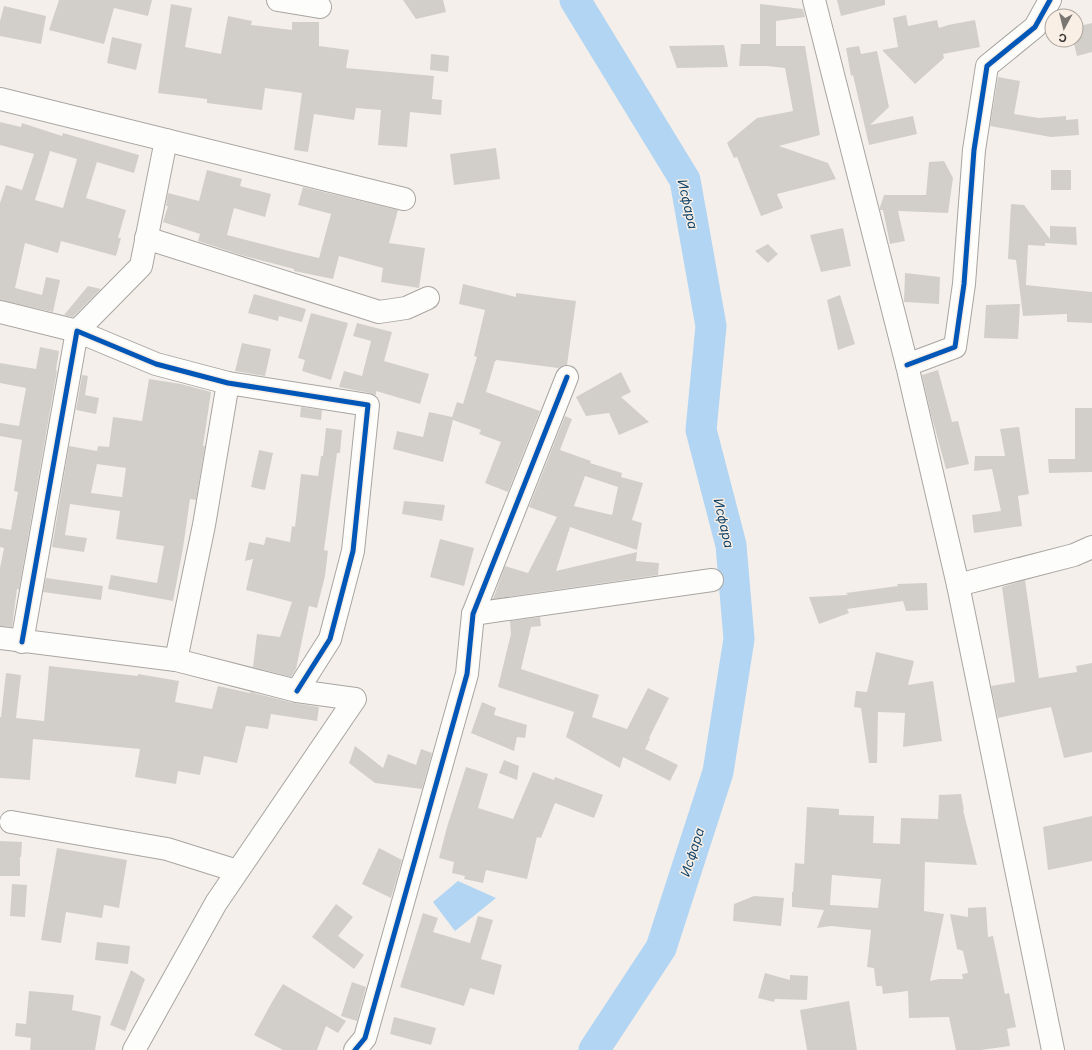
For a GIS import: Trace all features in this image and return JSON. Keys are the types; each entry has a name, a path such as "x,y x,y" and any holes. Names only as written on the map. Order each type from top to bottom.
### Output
{"street":[{"path":"278,0 320,7"},
{"path":"814,0 907,365 958,585 1053,1050"},
{"path":"907,365 955,347 964,284 974,150 987,66 1035,27 1050,0"},
{"path":"0,99 404,199"},
{"path":"22,642 77,331 141,266 166,140"},
{"path":"146,238 379,312 406,308 428,298"},
{"path":"0,312 77,331 156,364 228,383 368,405 353,551 330,640 297,691"},
{"path":"355,1050 365,1038 467,674 473,614 566,377"},
{"path":"176,660 204,525 228,383"},
{"path":"958,585 1074,555 1092,547"},
{"path":"473,614 712,580"},
{"path":"0,638 22,642 176,660 297,691 355,699 216,903 134,1050"},
{"path":"11,822 167,849 237,871"}],"water":[{"path":"458,881 496,898 455,931 433,902"}],"building":[{"path":"59,0 152,0 148,16 114,8 104,44 49,30"},
{"path":"403,0 443,0 446,12 416,19"},
{"path":"837,0 885,0 885,5 841,16"},
{"path":"171,4 192,8 185,47 221,54 228,16 252,21 251,25 292,30 292,22 319,22 319,46 349,50 346,68 434,76 432,99 442,100 441,115 410,112 407,147 378,145 381,110 356,108 354,120 314,114 308,152 294,150 302,93 265,88 262,110 207,103 207,99 158,93"},
{"path":"760,4 803,9 805,17 776,21 776,46 805,46 820,135 779,146 828,163 836,179 777,194 783,208 761,216 737,157 734,158 727,143 757,118 793,111 785,68 767,66 739,66 741,44 760,44"},
{"path":"4,6 46,16 41,44 0,36 0,21"},
{"path":"906,15 908,26 937,20 939,28 975,20 980,47 943,54 944,58 915,84 882,50 898,47 893,18"},
{"path":"1092,23 1092,52 1077,56 1075,48 1084,48 1084,25"},
{"path":"112,37 142,44 136,70 107,63"},
{"path":"724,45 728,67 677,68 669,46"},
{"path":"859,46 861,54 877,51 889,107 870,125 913,116 917,134 869,145 853,75 851,76 846,48"},
{"path":"431,54 449,56 448,72 430,70"},
{"path":"998,77 1020,81 1014,114 1039,118 1066,116 1066,120 1078,119 1079,135 1051,137 990,126"},
{"path":"0,122 21,127 22,123 62,136 63,133 139,155 134,173 97,162 86,198 126,210 118,238 121,238 116,256 61,241 58,253 25,243 15,288 42,295 46,277 60,280 53,312 0,300 0,203 6,185 22,190 34,154 0,145","holes":["50,151 77,159 63,208 35,200"]},
{"path":"496,148 500,179 454,185 450,154"},
{"path":"944,161 953,178 948,213 898,211 905,241 890,244 883,210 880,210 884,195 926,195 929,162"},
{"path":"207,170 242,179 240,186 271,194 265,217 234,208 227,235 319,258 331,214 298,205 303,187 398,210 389,243 425,248 419,288 381,282 383,268 339,256 333,279 294,271 294,269 244,256 198,241 200,234 163,222 168,206 166,206 168,193 199,201"},
{"path":"1051,170 1071,170 1071,190 1051,190"},
{"path":"1011,204 1024,205 1050,239 1050,226 1076,227 1077,245 1045,243 1045,246 1028,245 1026,285 1092,292 1092,323 1067,322 1067,314 1023,316 1016,260 1008,259"},
{"path":"843,228 851,266 821,272 810,235"},
{"path":"768,244 778,254 768,263 755,251"},
{"path":"905,273 940,277 939,304 904,302"},
{"path":"463,284 516,297 516,293 576,301 567,365 558,368 495,361 486,392 540,411 508,492 485,483 501,442 479,434 481,430 453,420 443,462 393,449 397,431 423,437 429,412 452,417 457,402 463,404 477,357 474,356 485,310 459,304"},
{"path":"88,286 101,289 73,317 64,315"},
{"path":"254,294 306,309 302,322 279,316 278,321 248,313"},
{"path":"840,295 855,344 838,350 827,300"},
{"path":"1020,304 1018,339 984,338 986,305"},
{"path":"311,313 348,323 331,380 302,371 305,360 298,358"},
{"path":"357,323 392,332 384,361 429,374 420,404 376,391 376,395 339,387 344,371 362,376 371,341 353,336"},
{"path":"242,343 271,349 265,376 235,371"},
{"path":"40,347 59,351 57,371 19,589 17,589 12,627 0,626 0,568 4,548 0,547 0,528 11,530 18,492 14,491 22,440 0,436 0,423 19,426 26,388 0,383 0,363 36,369"},
{"path":"938,370 952,422 958,421 969,464 946,469 922,375"},
{"path":"621,372 631,392 621,397 649,422 619,435 609,413 586,416 576,397"},
{"path":"82,375 88,376 85,395 99,398 96,414 76,410"},
{"path":"149,379 181,384 211,392 203,446 205,446 196,500 190,499 173,601 108,589 111,575 157,583 164,546 116,539 120,511 70,504 65,535 87,538 84,552 52,547 69,446 97,451 98,446 109,447 113,417 142,421","holes":["97,464 126,468 122,497 91,493"]},
{"path":"301,407 322,410 321,420 300,417"},
{"path":"1075,408 1092,408 1092,472 1049,473 1048,459 1075,459"},
{"path":"565,416 572,419 560,450 591,461 590,463 622,473 621,477 643,483 632,520 642,523 637,550 570,527 556,571 637,552 636,561 659,563 658,575 493,599 505,566 528,573 557,517 529,507","holes":["585,476 618,487 612,515 574,506"]},
{"path":"1019,427 1029,494 1018,496 1022,526 974,533 972,515 1001,511 992,469 974,471 975,456 1005,456 1000,429"},
{"path":"326,428 342,430 340,453 337,453 324,550 328,551 325,576 317,608 309,606 296,669 291,677 253,667 257,634 280,637 292,602 246,590 253,559 245,561 249,542 264,545 266,537 290,542 292,526 295,527 301,474 318,476 321,456 323,456"},
{"path":"259,450 273,453 265,490 251,487"},
{"path":"404,501 445,505 442,521 402,514"},
{"path":"440,539 474,548 464,586 430,577"},
{"path":"46,578 103,586 101,600 43,592"},
{"path":"1025,580 1039,678 1077,672 1076,666 1092,663 1092,752 1064,758 1051,707 998,718 991,686 1015,682 1002,587"},
{"path":"927,583 928,610 906,611 903,601 847,609 849,613 819,624 809,597 848,595 846,593 898,586 897,584"},
{"path":"540,617 541,626 531,627 521,669 599,695 592,717 627,729 648,688 669,698 645,749 678,765 670,781 623,757 620,768 566,737 574,712 498,687 511,634 510,621"},
{"path":"876,652 914,661 908,685 933,681 942,741 903,747 905,713 878,712 877,763 869,763 861,708 854,707 856,691 867,692"},
{"path":"49,666 138,676 138,674 179,681 175,702 212,709 218,686 250,692 294,703 319,707 317,721 271,714 268,729 246,726 237,763 204,756 200,775 178,771 176,784 135,777 140,749 33,739 30,780 0,778 0,717 6,673 21,675 16,718 44,721"},
{"path":"482,702 496,708 494,715 527,725 525,738 517,737 514,751 471,733"},
{"path":"355,746 383,768 388,754 416,765 421,749 432,753 422,789 375,783 349,763"},
{"path":"504,760 519,766 517,780 499,773"},
{"path":"466,767 488,774 478,808 513,819 533,772 554,780 555,777 603,795 594,818 555,803 541,838 537,837 527,879 486,870 483,883 464,879 465,876 452,873 454,862 439,858"},
{"path":"961,794 963,810 977,865 925,862 924,911 944,914 930,981 939,979 963,979 962,974 968,973 963,951 957,949 950,914 968,917 968,908 986,907 988,937 993,936 1005,994 1009,993 1016,1027 1007,1029 1010,1046 981,1050 956,1050 949,1017 909,1018 908,991 883,994 882,986 876,986 874,968 867,967 871,930 831,926 817,928 824,910 792,907 795,863 804,864 807,807 839,809 839,815 874,816 873,843 900,844 901,818 938,819 939,795","holes":["832,875 881,879 878,908 830,905"]},
{"path":"1092,816 1092,861 1048,870 1043,827"},
{"path":"0,841 22,842 20,876 0,876"},
{"path":"57,848 127,860 119,908 104,905 102,918 66,912 61,943 41,940"},
{"path":"379,848 402,860 391,898 362,884"},
{"path":"12,884 27,885 25,917 10,916"},
{"path":"754,896 784,898 781,926 733,921 734,904"},
{"path":"336,904 353,917 338,936 364,955 354,969 312,937"},
{"path":"423,913 438,918 433,932 470,943 478,916 493,920 481,959 502,965 494,995 470,988 464,1006 400,987"},
{"path":"97,942 130,946 128,964 95,960"},
{"path":"131,970 145,979 125,1031 110,1025"},
{"path":"765,973 790,980 790,975 808,976 807,1000 775,999 774,1002 758,998"},
{"path":"352,982 366,987 357,1021 341,1016"},
{"path":"283,984 346,1021 338,1033 326,1026 317,1050 283,1050 254,1035"},
{"path":"29,991 74,995 72,1010 101,1016 95,1050 30,1050 31,1038 15,1036 16,1023 26,1024"},
{"path":"849,1001 857,1050 807,1050 800,1010"},
{"path":"394,1017 436,1028 431,1045 390,1034"}],"waterway":[{"name":"Исфара","path":"575,0 685,180 711,326 701,430 731,545 739,639 718,772 661,948 594,1050"}],"cycle path":[{"path":"907,365 955,347 964,284 974,150 987,66 1035,27 1050,0"},
{"path":"22,642 77,331 156,364 228,383 368,405 353,551 330,639 297,691"},
{"path":"355,1050 365,1038 467,674 473,614 567,377"}]}
